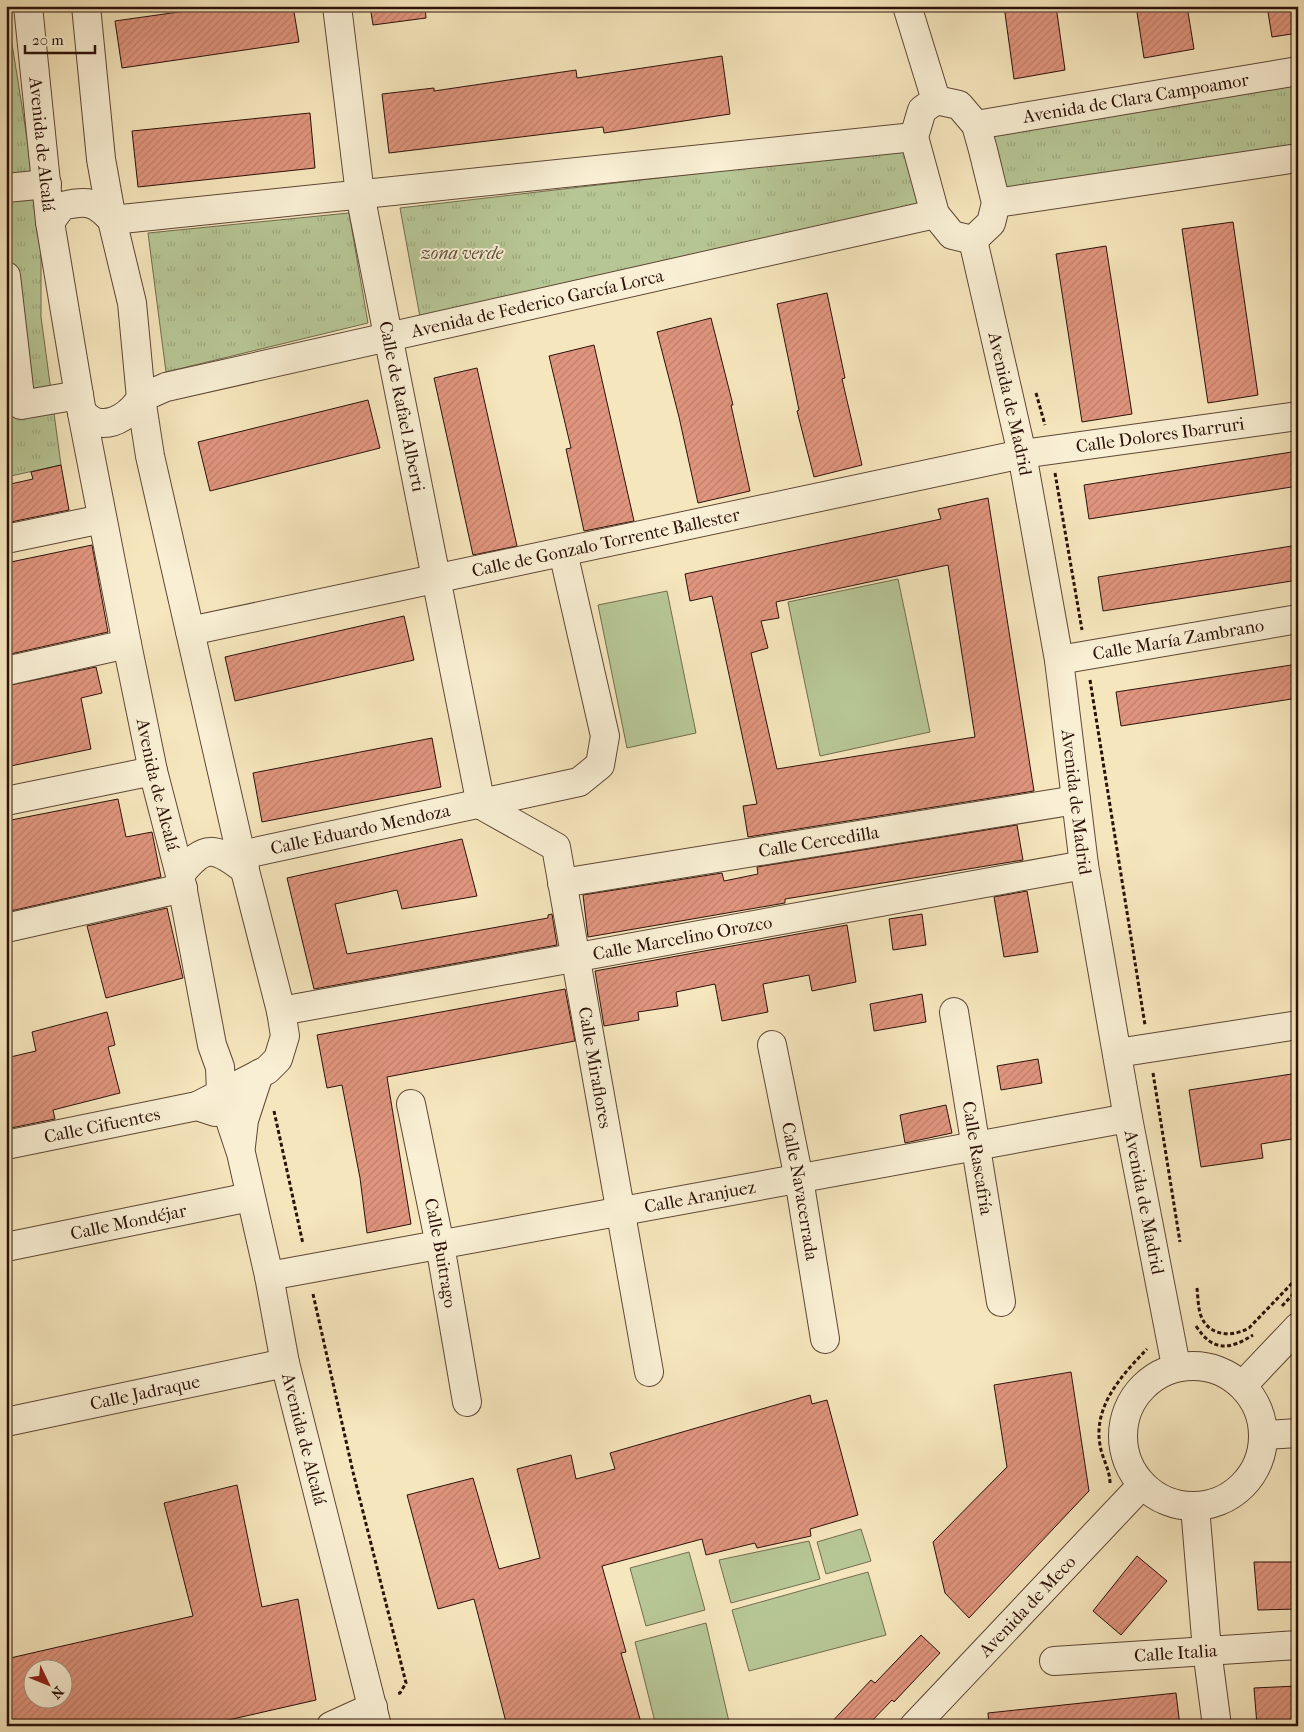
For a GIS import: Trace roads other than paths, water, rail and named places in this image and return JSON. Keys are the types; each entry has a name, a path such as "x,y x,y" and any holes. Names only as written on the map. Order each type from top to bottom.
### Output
{"street":[{"name":"Avenida de Alcalá","path":"28,6 50,222 81,404 126,644 153,771 181,881 212,1045 230,1124 241,1153 270,1276 285,1363 375,1716"},
{"path":"86,6 101,158 112,220 132,303 141,398 150,456 243,862 281,1011 285,1036 278,1058 267,1070 253,1076"},
{"name":"Calle de Rafael Alberti","path":"338,6 360,194 481,805"},
{"path":"908,6 936,100"},
{"name":"Avenida de Clara Campoamor","path":"976,125 1298,71"},
{"path":"936,100 959,105 976,125 996,204 991,224 973,240 952,234 935,214 914,137 922,110 936,100"},
{"path":"112,220 914,137"},
{"path":"996,204 1298,158"},
{"path":"6,188 47,184"},
{"name":"Avenida de Alcalá","path":"50,222 62,206 89,202 100,207 112,220"},
{"name":"Avenida de Federico García Lorca","path":"141,398 166,387 935,214"},
{"name":"Avenida de Madrid","path":"973,240 1022,454 1059,660 1084,865 1128,1118 1176,1366"},
{"path":"6,276 21,405 81,404 96,422 111,421 134,409 141,398"},
{"name":"Calle Dolores Ibarruri","path":"1022,454 1298,416"},
{"name":"Calle de Gonzalo Torrente Ballester","path":"190,631 1022,454"},
{"path":"6,539 102,520"},
{"name":"Calle Eduardo Mendoza","path":"243,862 579,782 600,765 605,736 564,552"},
{"name":"Calle María Zambrano","path":"1059,660 1298,619"},
{"path":"6,671 126,644"},
{"path":"6,801 153,771"},
{"name":"Calle Cercedilla","path":"562,883 1076,800"},
{"name":"Calle Miraflores","path":"481,805 556,847 648,1372"},
{"path":"6,928 181,881 192,860 206,852 221,852 243,862"},
{"name":"Calle Marcelino Orozco","path":"281,1011 1084,865"},
{"name":"Calle Rascafría","path":"954,1012 1001,1302"},
{"path":"1117,1053 1298,1024"},
{"name":"Calle Navacerrada","path":"772,1045 799,1179 825,1339"},
{"name":"Avenida de Alcalá","path":"241,1153 244,1120 253,1076"},
{"name":"Calle Cifuentes","path":"6,1145 197,1106 220,1080 253,1076"},
{"name":"Calle Buitrago","path":"411,1104 440,1245 468,1402"},
{"path":"197,1106 217,1112 230,1124"},
{"name":"Calle Aranjuez","path":"270,1276 1128,1118"},
{"name":"Calle Mondéjar","path":"6,1247 250,1197"},
{"path":"1243,1385 1288,1318"},
{"name":"Calle Jadraque","path":"6,1422 285,1363"},
{"path":"1195,1365 1212,1368 1243,1385 1261,1417 1265,1435 1260,1455 1248,1476 1234,1490 1222,1498 1195,1507 1177,1506 1159,1500 1141,1486 1128,1462 1124,1440 1125,1417 1136,1396 1155,1378 1176,1366 1195,1365"},
{"path":"1265,1435 1298,1433"},
{"name":"Avenida de Meco","path":"914,1726 1141,1486"},
{"path":"1195,1507 1207,1650 1216,1726"},
{"name":"Calle Italia","path":"1054,1661 1298,1645"},
{"path":"331,1726 375,1716"}],"park label":[{"name":"zona verde","path":"462,253"}]}
